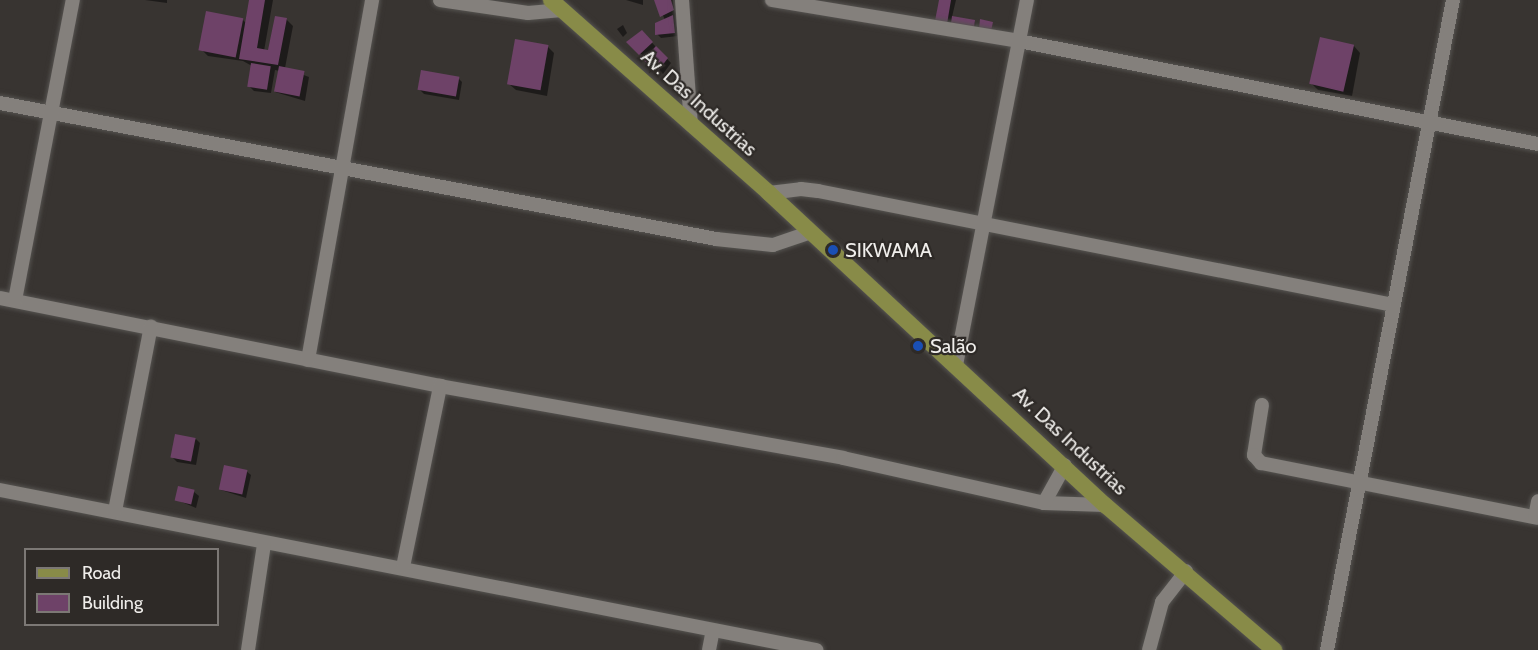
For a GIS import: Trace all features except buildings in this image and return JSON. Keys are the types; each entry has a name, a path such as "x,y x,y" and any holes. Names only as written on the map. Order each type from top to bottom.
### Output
{"main road":[{"name":"Av. Das Industrias","path":"556,5 769,193 1065,465 1105,505 1186,571 1274,650"}],"street":[{"path":"15,300 53,113 73,0"},
{"path":"308,360 345,169 372,0"},
{"path":"440,0 528,13 556,5"},
{"path":"682,0 691,125"},
{"path":"772,0 1018,42 1538,144"},
{"path":"956,365 1027,0"},
{"path":"1327,650 1453,0"},
{"path":"0,103 717,239 773,245 814,236"},
{"path":"769,193 801,189 818,191 1394,304"},
{"path":"0,298 151,326 440,386 843,458 1044,503 1105,505"},
{"path":"116,511 151,326"},
{"path":"403,567 440,386"},
{"path":"1263,405 1256,460 1272,466 1360,480 1536,518 1538,501"},
{"path":"1044,503 1065,465"},
{"path":"0,490 116,511 264,544 403,567 816,650"},
{"path":"248,650 264,544"},
{"path":"1149,650 1162,602 1186,571"},
{"path":"709,650 712,630"}],"place":[{"name":"SIKWAMA","path":"833,250"},
{"name":"Salão","path":"918,346"}]}
